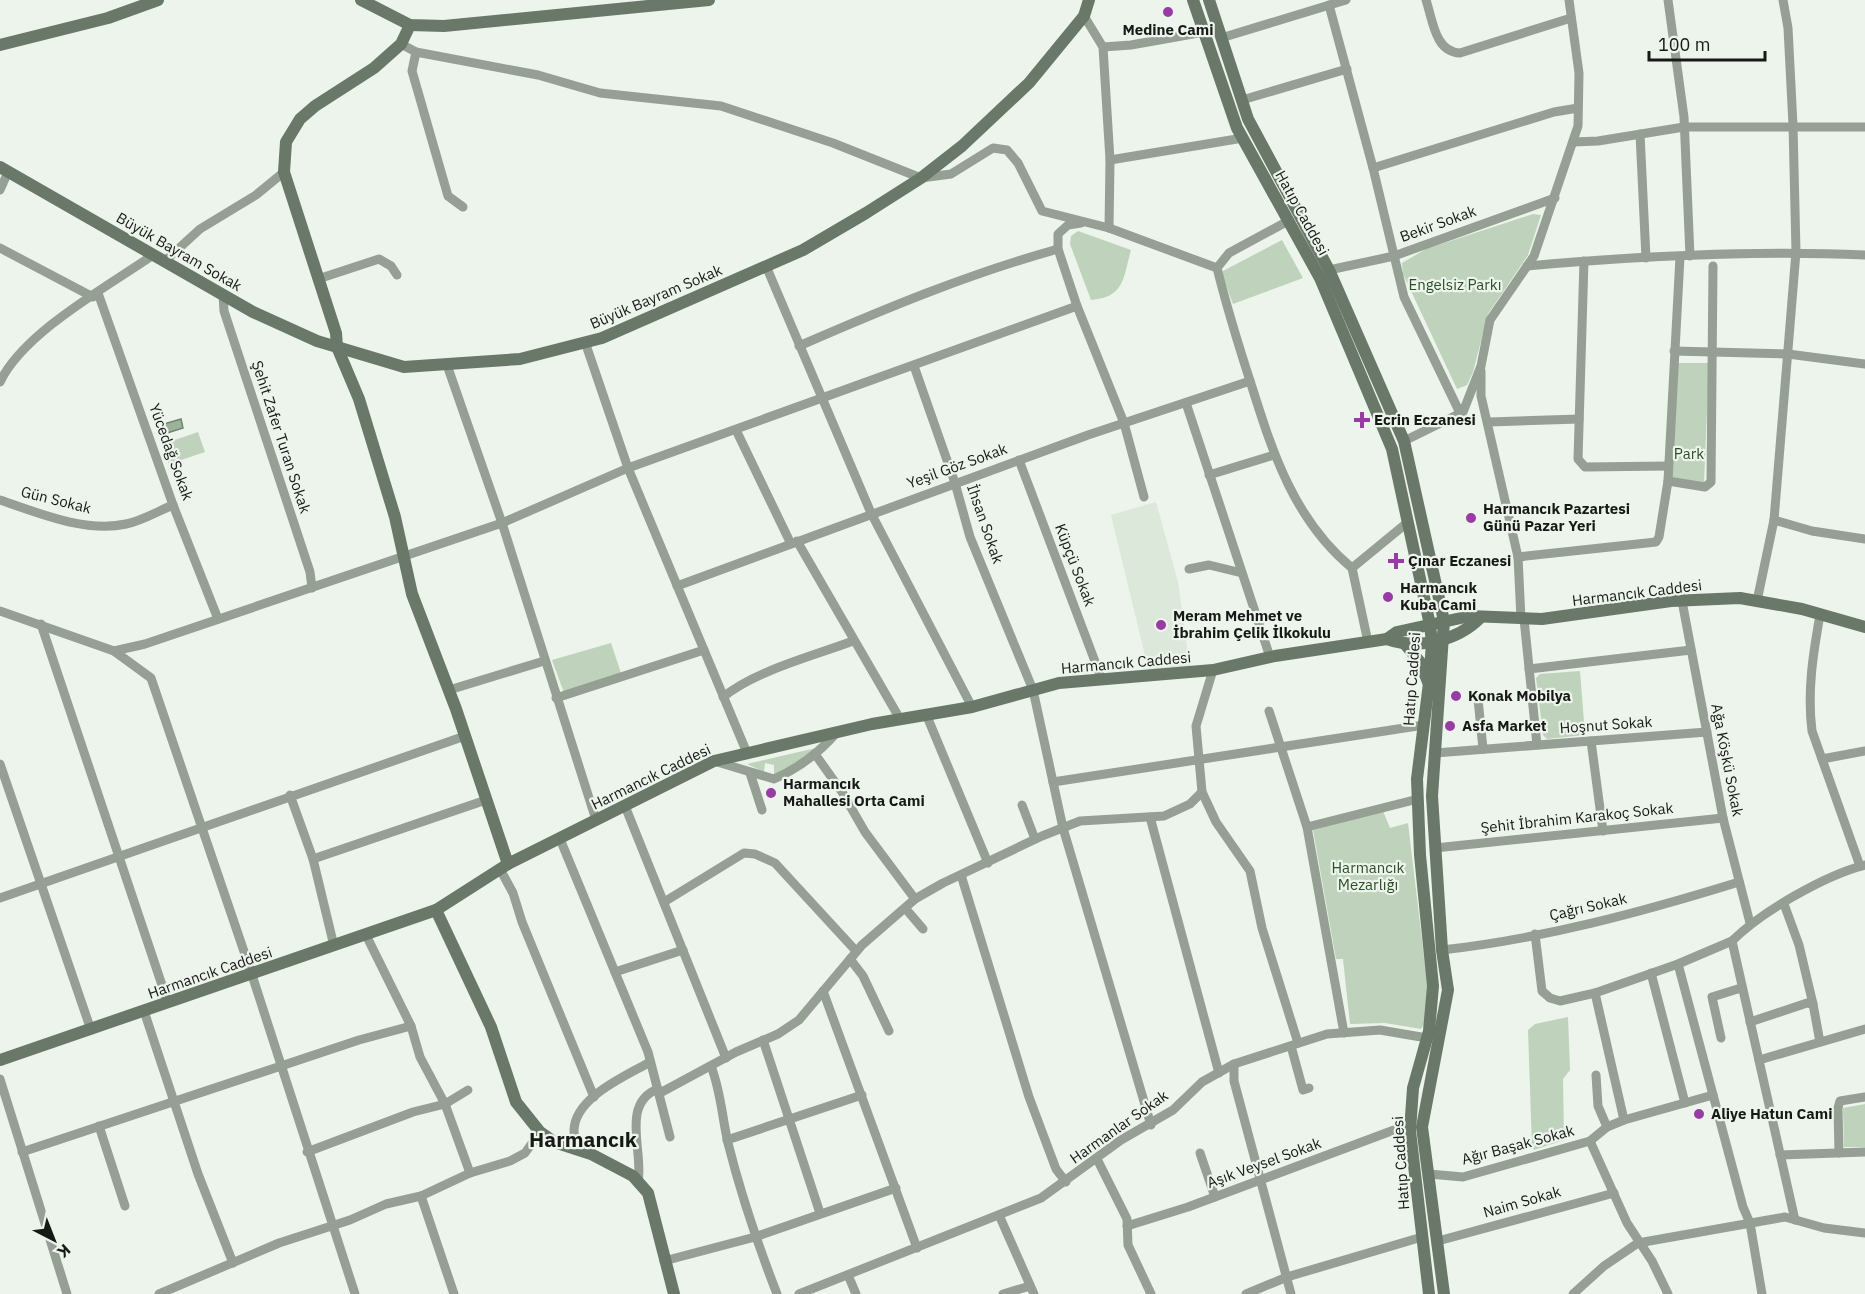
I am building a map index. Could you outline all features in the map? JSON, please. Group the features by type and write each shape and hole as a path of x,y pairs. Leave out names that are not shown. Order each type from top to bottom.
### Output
{"street":[{"path":"0,45 108,18 158,0"},
{"path":"361,0 410,25 444,26 709,0"},
{"name":"Büyük Bayram Sokak","path":"3,174 159,258 253,312 337,347 404,367 520,359 602,338 803,250 921,178 962,146 1029,83 1084,16 1089,0"},
{"name":"Hatıp Caddesi","path":"1193,0 1243,138 1320,278 1392,449 1430,625 1437,642 1432,796 1442,950 1448,990 1446,1011 1422,1127 1444,1294"},
{"name":"Hatıp Caddesi","path":"1209,0 1248,119 1329,270 1404,441 1444,621 1437,642 1429,683 1417,779 1433,986 1426,1038 1413,1088 1410,1131 1429,1294"},
{"path":"1221,38 1346,0"},
{"path":"1426,0 1441,46 1449,53 1460,53 1571,18"},
{"path":"1404,441 1463,412 1481,366 1490,320 1534,256 1578,126 1579,72 1569,0"},
{"path":"1518,557 1656,542 1659,537 1668,481 1674,351 1685,256 1684,117 1668,0"},
{"path":"1756,601 1774,520 1796,252 1788,28 1783,0"},
{"path":"1329,5 1374,168 1404,297 1460,413"},
{"path":"1084,16 1103,47 1110,160 1109,228"},
{"path":"410,25 401,45 374,68 315,106 300,119 286,142 284,172 336,333 337,347 359,399 395,517 412,594 465,736 522,922 594,1097"},
{"path":"1103,47 1131,45 1204,32"},
{"path":"401,45 416,52 538,75 600,93 721,106 833,143 921,178 951,174 993,148 1007,150 1018,163 1042,211 1109,228 1217,268"},
{"path":"416,52 412,71 448,196 463,207"},
{"path":"1242,100 1347,69"},
{"path":"1374,168 1554,112 1578,108"},
{"path":"1573,142 1684,127 1793,125 1865,127"},
{"path":"1640,134 1646,258"},
{"path":"1110,160 1243,138"},
{"path":"0,382 8,366 31,340 95,295 159,258 200,229 256,195 284,172"},
{"path":"0,190 3,174"},
{"name":"Bekir Sokak","path":"1329,270 1394,256 1555,198"},
{"path":"1217,268 1228,253 1288,221"},
{"path":"1086,222 1068,225 1063,229 1058,234 1058,249 1077,306 1124,423 1144,498"},
{"path":"0,248 95,295"},
{"path":"799,346 908,298 972,274 1058,249"},
{"path":"1527,266 1584,261 1796,252 1865,255"},
{"path":"318,279 379,259 391,266 397,275"},
{"path":"1584,261 1578,459 1585,467 1668,466"},
{"path":"766,266 821,400 871,513 972,706"},
{"path":"1668,481 1705,487 1710,482 1713,266"},
{"path":"1217,268 1274,454 1294,500 1324,540 1352,568 1368,642"},
{"name":"Yücedağ Sokak","path":"95,295 218,619"},
{"name":"Şehit Zafer Turan Sokak","path":"223,295 224,310 310,572 312,588"},
{"path":"114,651 312,588 502,523 628,468 1077,306"},
{"path":"585,342 628,468 747,753"},
{"path":"1674,351 1788,354 1865,364"},
{"path":"447,365 502,523 544,662 596,820"},
{"name":"İhsan Sokak","path":"914,366 955,483 970,537 1033,690 1063,828 1151,1125"},
{"path":"1481,366 1481,396 1489,422 1518,557 1522,619 1537,745"},
{"name":"Yeşil Göz Sokak","path":"677,586 1019,460 1250,381"},
{"path":"1186,403 1270,657"},
{"path":"1489,422 1579,419"},
{"path":"736,430 794,543 900,719"},
{"path":"1209,475 1274,454"},
{"name":"Küpçü Sokak","path":"1019,460 1102,680"},
{"name":"Gün Sokak","path":"0,500 86,525 109,527 129,524 173,505"},
{"path":"1774,520 1812,531 1865,539"},
{"path":"1352,568 1408,522"},
{"path":"1189,569 1209,565 1242,573"},
{"name":"Harmancık Caddesi","path":"1,1058 91,1030 436,910 504,867 714,761 838,731 972,706 1059,683 1213,670 1270,657 1387,639 1397,632 1470,616 1542,619 1682,601 1740,598 1865,627"},
{"name":"Ağa Köşkü Sokak","path":"1682,601 1723,818 1750,923"},
{"path":"0,611 114,651 151,678 252,975 355,1294"},
{"path":"1535,934 1542,990 1550,998 1560,1001 1594,993 1678,964 1732,941 1750,923 1845,870 1862,866 1812,731 1811,662 1820,615"},
{"path":"1387,639 1404,643 1437,642 1473,626 1480,618"},
{"path":"41,624 168,1003"},
{"path":"723,697 735,687 853,640"},
{"path":"1404,643 1420,662 1429,683"},
{"path":"556,698 704,650"},
{"path":"1529,669 1691,650"},
{"path":"449,690 544,662"},
{"path":"1213,670 1196,726 1202,792 1216,822 1250,871 1262,928 1294,1045 1303,1090 1309,1088"},
{"path":"1478,699 1483,749"},
{"path":"1269,711 1307,827 1344,1033"},
{"path":"926,714 987,863"},
{"path":"1053,782 1198,761 1280,745 1424,725"},
{"path":"714,761 774,779 795,770 838,731"},
{"name":"Hoşnut Sokak","path":"1435,753 1707,732"},
{"path":"0,898 201,826 465,736"},
{"path":"1591,741 1603,831"},
{"path":"1822,759 1865,751"},
{"path":"815,754 842,792 865,832 915,899"},
{"path":"0,764 91,1030"},
{"path":"750,773 762,810"},
{"path":"638,1182 636,1118 643,1101 650,1092 659,1091 711,1066 799,1020 853,955 915,899 1035,839 1080,821 1164,816 1190,804 1202,792"},
{"path":"290,795 313,859 334,946"},
{"path":"1307,827 1418,799"},
{"path":"313,859 486,800"},
{"path":"1022,805 1035,839"},
{"path":"625,806 726,1058"},
{"path":"1150,817 1219,1073"},
{"name":"Şehit İbrahim Karakoç Sokak","path":"1435,848 1723,818"},
{"path":"560,839 651,1062 670,1137"},
{"path":"664,902 744,853 755,854 775,863 789,876 853,955 889,1031"},
{"path":"961,875 1029,1097 1056,1169 1066,1182"},
{"name":"Çağrı Sokak","path":"1442,950 1483,946 1667,904 1739,882"},
{"path":"1784,904 1799,945 1820,1042"},
{"path":"904,908 923,929"},
{"path":"436,910 491,1027 516,1102 540,1132 554,1142 577,1149 622,1170 648,1193 674,1294"},
{"path":"366,935 411,1026 420,1057 445,1104 470,1173"},
{"path":"1732,941 1795,1220"},
{"path":"615,972 683,950"},
{"path":"1678,964 1750,1223 1762,1294"},
{"path":"1651,973 1685,1103"},
{"path":"1721,1038 1712,997 1741,987"},
{"path":"823,991 917,1248"},
{"path":"1594,993 1624,1120"},
{"path":"1750,1022 1807,1003 1813,1004"},
{"path":"144,1011 198,1174 234,1263"},
{"path":"22,1152 173,1101 411,1026"},
{"path":"1759,1060 1865,1029"},
{"name":"Harmanlar Sokak","path":"799,1294 1041,1198 1121,1140 1151,1125 1173,1110 1202,1082 1234,1065 1327,1034 1380,1030 1426,1038"},
{"path":"762,1040 820,1213"},
{"path":"577,1149 574,1128 584,1107 602,1088 651,1062"},
{"path":"1234,1065 1234,1081 1291,1294"},
{"path":"711,1066 720,1089 728,1140 755,1237 777,1294"},
{"path":"1596,1075 1598,1106 1607,1127"},
{"path":"0,1079 67,1294"},
{"path":"308,1152 412,1112 445,1104 468,1090"},
{"path":"728,1140 862,1095"},
{"name":"Ağır Başak Sokak","path":"1429,1174 1463,1176 1590,1141 1607,1127 1624,1120 1713,1095"},
{"path":"1839,1153 1838,1108 1840,1101 1865,1097"},
{"path":"99,1126 125,1206"},
{"name":"Aşık Veysel Sokak","path":"1127,1226 1261,1181 1394,1130 1410,1131"},
{"path":"159,1294 331,1225 386,1204 421,1196 470,1173 525,1154 540,1132"},
{"path":"1590,1141 1638,1243 1652,1260 1668,1294"},
{"path":"1780,1155 1865,1152"},
{"path":"1200,1154 1215,1197"},
{"path":"1097,1159 1127,1219 1128,1245 1151,1294"},
{"path":"664,1261 755,1237 896,1188"},
{"name":"Naim Sokak","path":"1438,1241 1614,1193"},
{"path":"421,1196 454,1294"},
{"path":"999,1215 1032,1290 1004,1294"},
{"path":"1573,1294 1604,1266 1638,1243 1785,1217 1824,1228 1865,1233"},
{"path":"1250,1293 1287,1277 1422,1237"},
{"path":"848,1275 856,1294"}],"shaded area":[{"path":"181,419 183,428 167,433 164,424"},
{"name":"Meram Mehmet ve İbrahim Çelik İlkokulu","path":"1156,502 1178,582 1190,668 1149,672 1111,515"}],"green space":[{"name":"Engelsiz Parkı","path":"1533,214 1541,215 1528,255 1488,314 1473,372 1467,385 1457,389 1403,274 1402,263 1426,249"},
{"path":"1078,231 1131,250 1121,284 1110,295 1091,300 1070,244 1071,236"},
{"path":"1282,240 1303,278 1233,304 1221,272"},
{"name":"Park","path":"1677,363 1709,363 1704,483 1674,480 1671,474"},
{"path":"198,432 205,452 169,464 163,444"},
{"path":"611,643 621,673 564,693 552,660"},
{"path":"1580,671 1585,735 1547,739 1543,735 1536,678 1540,674"},
{"path":"816,748 785,771 774,774 774,765 765,763 764,772 747,764"},
{"name":"Harmancık Mezarlığı","path":"1383,811 1390,828 1408,823 1428,991 1426,1022 1421,1029 1385,1023 1350,1024 1343,959 1336,959 1313,830"},
{"path":"1568,1017 1570,1070 1563,1079 1564,1140 1534,1150 1532,1147 1528,1030 1535,1024"},
{"path":"1865,1104 1865,1147 1844,1147 1843,1108"}],"place":[{"name":"Medine Cami","path":"1168,12"},
{"name":"Ecrin Eczanesi","path":"1362,420"},
{"name":"Harmancık Pazartesi Günü Pazar Yeri","path":"1471,518"},
{"name":"Çınar Eczanesi","path":"1396,561"},
{"name":"Harmancık Kuba Cami","path":"1388,597"},
{"name":"Meram Mehmet ve İbrahim Çelik İlkokulu","path":"1161,625"},
{"name":"Konak Mobilya","path":"1456,696"},
{"name":"Asfa Market","path":"1450,726"},
{"name":"Harmancık Mahallesi Orta Cami","path":"771,793"},
{"name":"Aliye Hatun Cami","path":"1699,1114"}],"district":[{"name":"Harmancık","path":"583,1140"}]}
